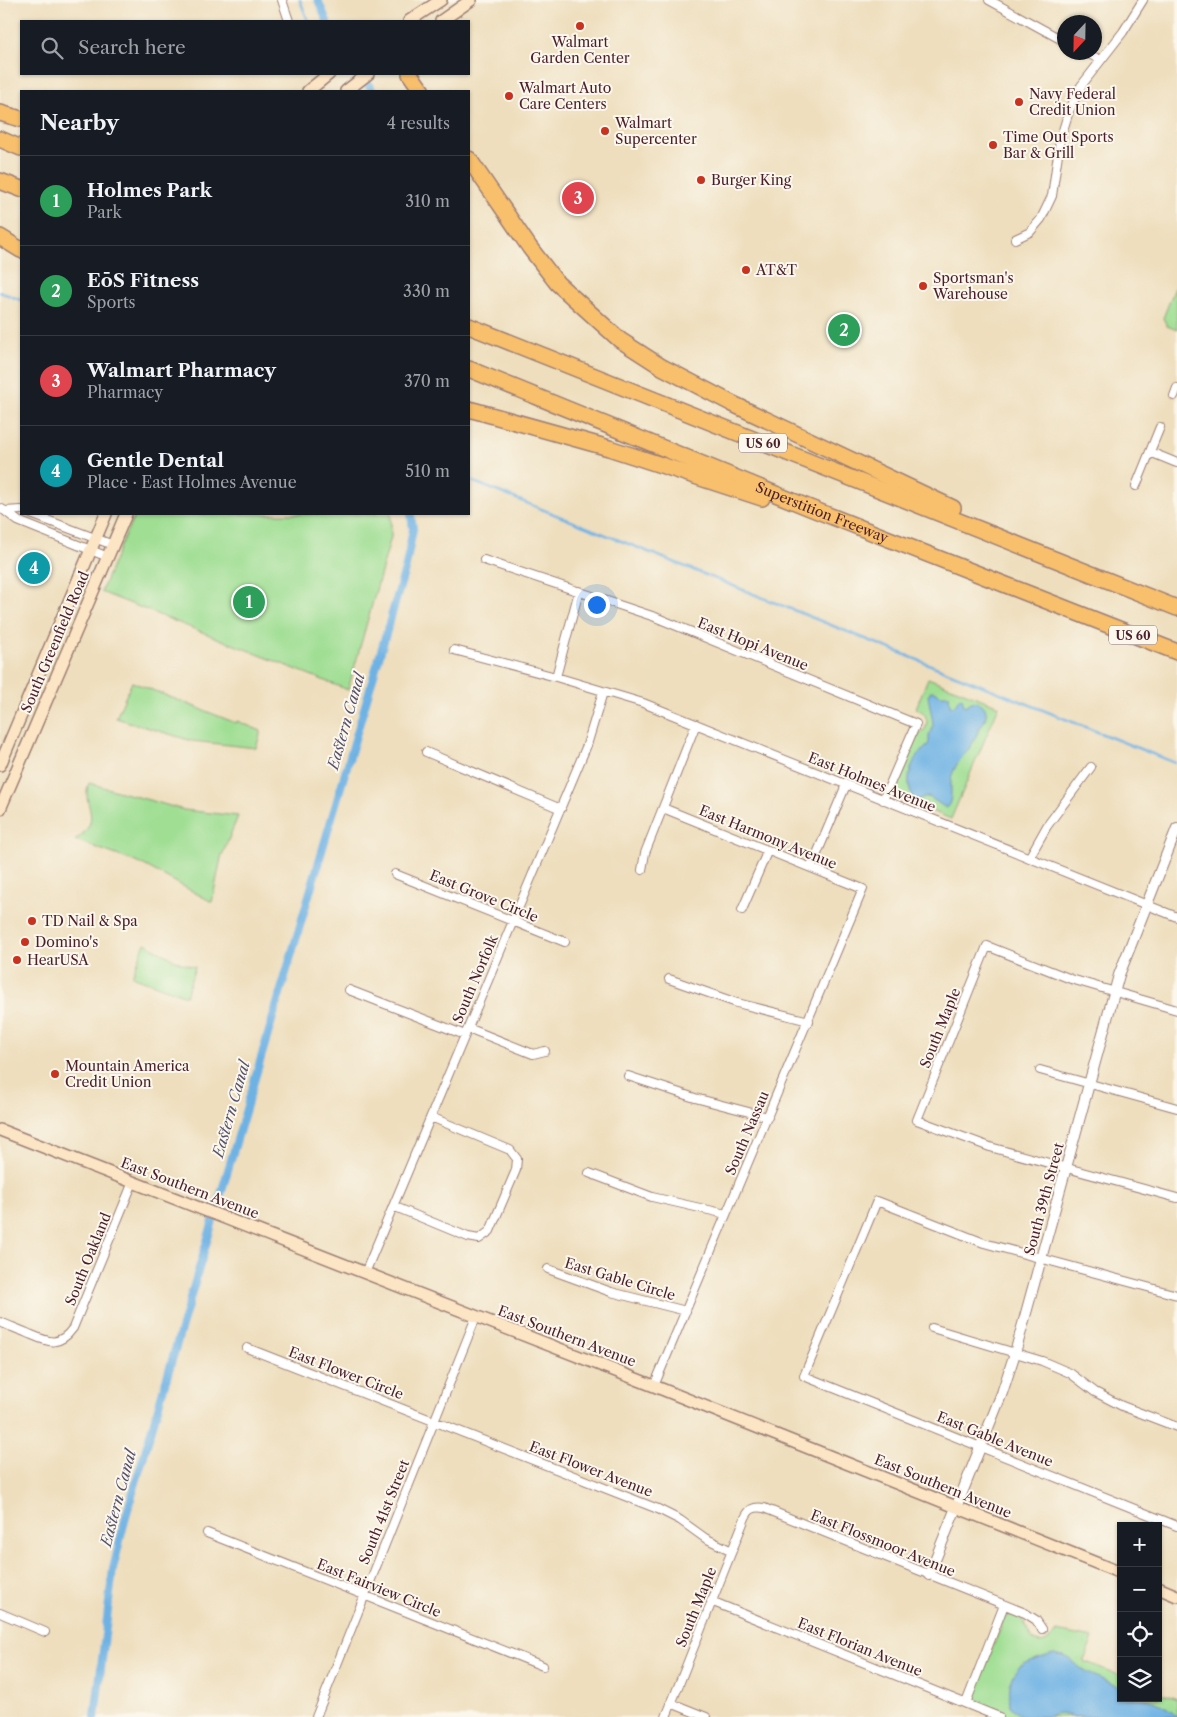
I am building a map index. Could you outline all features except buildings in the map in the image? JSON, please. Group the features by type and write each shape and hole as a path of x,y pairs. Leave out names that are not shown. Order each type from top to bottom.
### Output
{"highway":[{"path":"411,75 421,90"},
{"path":"0,113 20,120"},
{"path":"0,139 20,148"},
{"path":"470,160 530,248 557,283 605,327 642,355 734,404 1058,559 1177,608"},
{"path":"0,181 20,189"},
{"path":"0,237 20,249"},
{"name":"US 60","path":"470,326 1058,559"},
{"name":"Superstition Freeway","path":"470,369 810,508 1177,652"},
{"path":"470,409 609,448 772,502 810,508"}],"main road":[{"path":"411,20 441,0"},
{"path":"442,20 471,0"},
{"path":"348,90 367,75"},
{"path":"309,90 321,76"},
{"name":"South Greenfield Road","path":"0,766 106,515"},
{"name":"South Greenfield Road","path":"0,809 126,515"},
{"name":"East Southern Avenue","path":"0,1130 654,1386 1117,1571"},
{"path":"1162,1590 1177,1596"}],"street":[{"path":"282,0 288,20"},
{"path":"989,0 1057,37"},
{"path":"1102,58 1123,32 1143,0"},
{"path":"1015,239 1030,232 1041,219 1052,196 1060,140 1069,111 1081,86 1100,60"},
{"path":"1174,396 1177,388"},
{"path":"1136,486 1160,427"},
{"path":"1150,452 1177,464"},
{"path":"3,510 20,510"},
{"path":"3,510 18,521 108,557"},
{"path":"34,515 113,545"},
{"name":"East Hopi Avenue","path":"484,560 655,618 916,724 883,800"},
{"path":"556,677 579,591"},
{"name":"East Holmes Avenue","path":"454,650 556,677 643,703 1177,917"},
{"name":"South Norfolk","path":"365,1273 561,809 587,745 603,692"},
{"path":"642,870 645,853 696,724"},
{"path":"426,752 561,809"},
{"path":"1029,858 1047,826 1091,767"},
{"path":"811,868 846,785"},
{"name":"East Harmony Avenue","path":"664,808 863,889"},
{"name":"South 39th Street","path":"929,1575 1002,1393 1042,1258 1114,991 1177,828"},
{"path":"742,910 768,850"},
{"name":"East Grove Circle","path":"395,874 565,942"},
{"name":"South Nassau","path":"654,1386 863,889"},
{"name":"South Maple","path":"1066,1168 990,1147 917,1120 987,946 1056,974 1114,991"},
{"path":"669,979 737,1003 809,1021"},
{"path":"349,990 533,1054 545,1051"},
{"path":"1114,991 1177,1010"},
{"path":"1040,1070 1177,1108"},
{"path":"628,1076 695,1098 768,1117"},
{"path":"394,1206 468,1237 479,1239 490,1231 516,1170 517,1159 510,1150 431,1117"},
{"path":"1066,1168 1177,1198"},
{"path":"589,1173 652,1197 726,1214"},
{"name":"South Oakland","path":"0,1322 47,1342 60,1340 67,1336 73,1328 133,1182"},
{"name":"East Gable Avenue","path":"1042,1258 965,1236 877,1200 804,1376 1177,1526"},
{"path":"1042,1258 1177,1295"},
{"name":"East Gable Circle","path":"548,1269 611,1292 686,1312"},
{"name":"South 41st Street","path":"316,1717 476,1316"},
{"path":"932,1328 1042,1361 1070,1373 1095,1392 1122,1406 1177,1427"},
{"name":"East Flower Circle","path":"247,1348 435,1421"},
{"name":"East Flower Avenue","path":"435,1421 658,1509 680,1520 705,1538 732,1551"},
{"name":"East Flossmoor Avenue","path":"752,1509 755,1507 764,1508 1031,1616 1042,1629"},
{"name":"South Maple","path":"666,1717 745,1518 752,1509"},
{"name":"East Fairview Circle","path":"206,1533 543,1666"},
{"name":"East Florian Avenue","path":"711,1601 999,1717"},
{"path":"966,1703 1004,1605"},
{"path":"0,1613 45,1632"},
{"path":"671,1703 706,1717"}],"green space":[{"path":"1177,283 1177,330 1167,326 1163,318"},
{"path":"135,515 391,515 391,537 348,690 101,592"},
{"path":"928,678 999,706 951,819 899,798 896,795 910,751 927,723 925,716 916,708"},
{"path":"132,682 261,731 256,748 192,741 116,718"},
{"path":"89,783 184,810 238,816 221,858 212,902 144,865 75,840 84,832 91,819 87,798"},
{"path":"145,943 179,962 195,967 186,996 132,976"},
{"path":"1013,1614 1019,1617 1033,1640 1040,1643 1051,1638 1056,1631 1093,1638 1084,1661 1117,1674 1117,1702 1162,1702 1162,1693 1177,1699 1177,1717 1006,1717 1002,1713 980,1703 974,1696 1005,1617"}],"water":[{"path":"931,691 937,692 940,695 949,695 950,705 954,706 960,697 964,705 978,702 983,705 986,711 985,719 974,741 953,772 951,797 946,808 929,797 916,800 912,796 909,785 914,761 928,745 929,734 932,731 933,723 928,696"},
{"path":"1053,1654 1065,1656 1086,1672 1117,1686 1117,1702 1155,1702 1170,1710 1177,1717 1074,1717 1060,1713 1047,1717 1022,1717 1010,1706 1011,1682 1013,1674 1017,1669 1031,1661"}],"waterway":[{"path":"300,0 308,20"},
{"name":"Eastern Canal","path":"318,0 327,20"},
{"name":"Eastern Canal","path":"362,75 372,90"},
{"path":"0,292 20,300"},
{"path":"470,480 1175,763"},
{"name":"Eastern Canal","path":"95,1717 113,1569 126,1516 406,566 413,529 411,515"}],"place":[{"name":"Walmart Garden Center","path":"580,26"},
{"name":"Walmart Auto Care Centers","path":"509,96"},
{"name":"Navy Federal Credit Union","path":"1019,102"},
{"name":"Walmart Supercenter","path":"605,131"},
{"name":"Time Out Sports Bar & Grill","path":"993,145"},
{"name":"Burger King","path":"701,180"},
{"name":"Walmart Pharmacy","path":"578,198"},
{"name":"AT&T","path":"746,270"},
{"name":"Sportsman's Warehouse","path":"923,286"},
{"name":"EōS Fitness","path":"844,330"},
{"name":"Gentle Dental","path":"34,568"},
{"name":"Holmes Park","path":"249,602"},
{"name":"TD Nail & Spa","path":"32,921"},
{"name":"Domino's","path":"25,942"},
{"name":"HearUSA","path":"17,960"},
{"name":"Mountain America Credit Union","path":"55,1074"}]}
